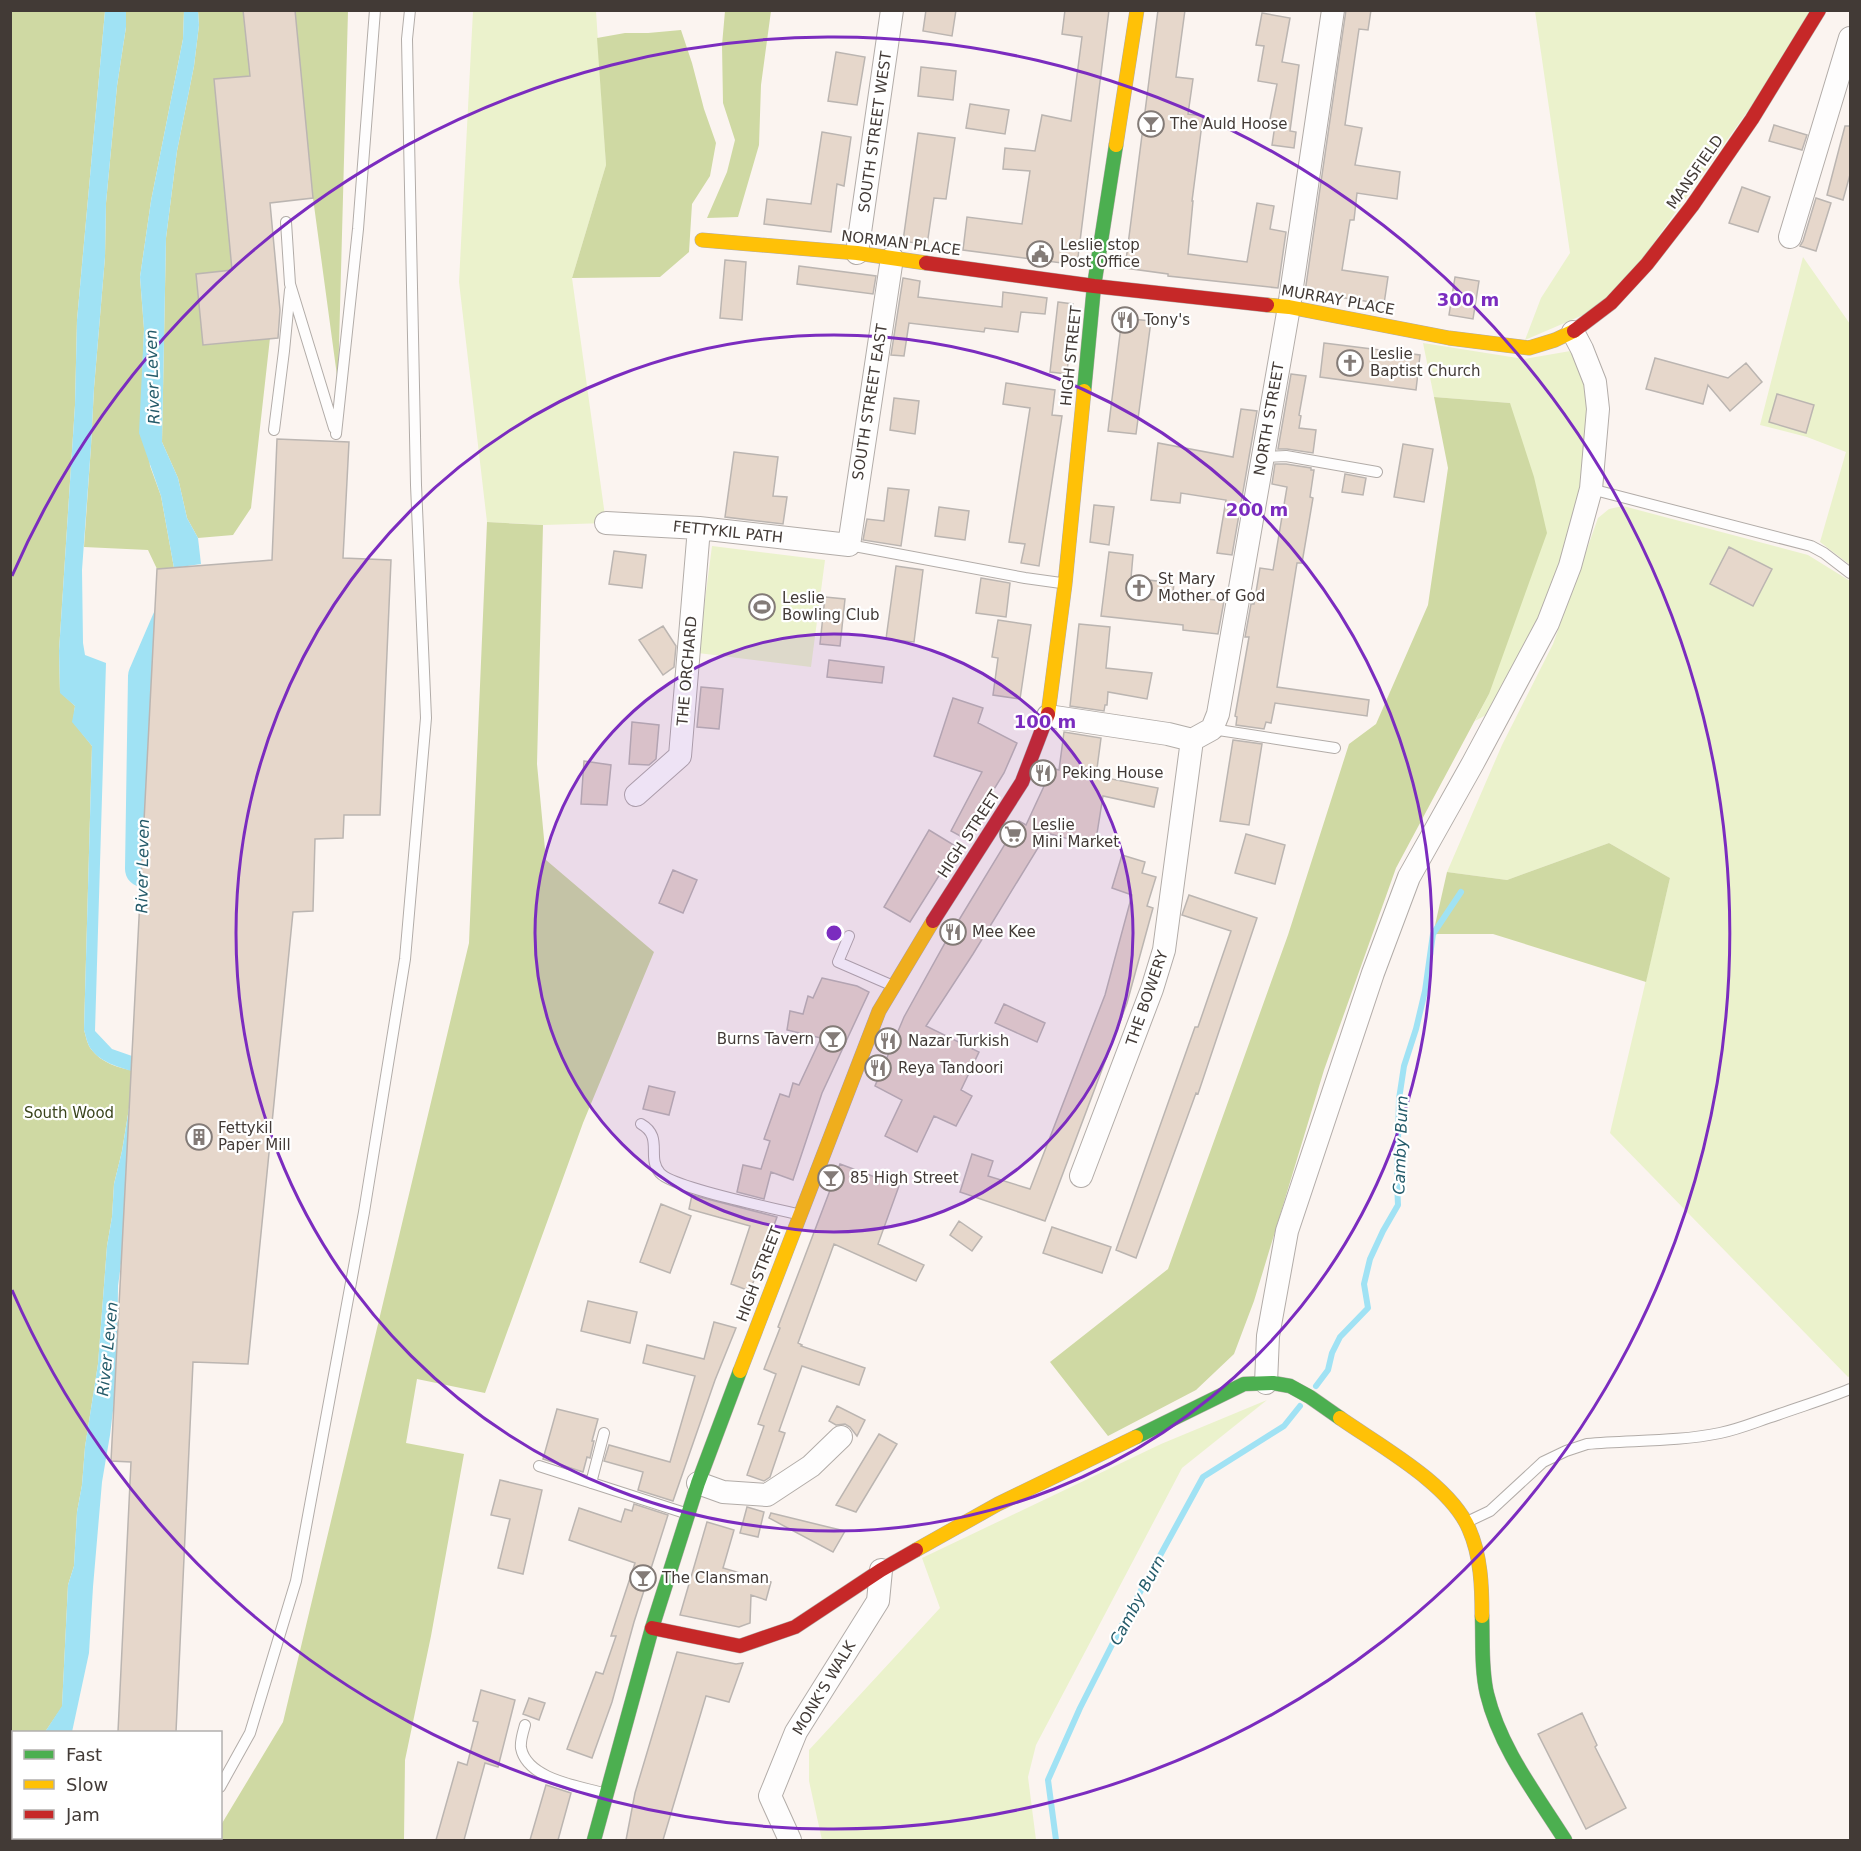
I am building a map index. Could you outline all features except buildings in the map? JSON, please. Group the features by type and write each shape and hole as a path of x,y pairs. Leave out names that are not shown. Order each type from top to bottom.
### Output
{"street":[{"name":"SOUTH STREET WEST","path":"857,253 892,10"},
{"name":"HIGH STREET","path":"594,1840 652,1628 698,1483 879,1011 923,937 1022,782 1048,716 1065,584 1094,286 1137,10"},
{"name":"NORTH STREET","path":"1212,729 1220,703 1289,307 1332,10"},
{"name":"MANSFIELD","path":"1573,332 1611,303 1680,223 1752,119 1819,10"},
{"path":"1790,237 1851,38"},
{"name":"NORMAN PLACE","path":"702,240 857,253 1094,286"},
{"name":"SOUTH STREET EAST","path":"849,545 892,258"},
{"name":"MURRAY PLACE","path":"1094,286 1289,307 1449,338 1529,348 1573,332"},
{"path":"1266,1383 1269,1336 1287,1231 1373,974 1409,877 1548,622 1570,566 1591,489 1598,409 1595,382 1573,332"},
{"name":"FETTYKIL PATH","path":"606,523 699,528 849,545"},
{"name":"THE ORCHARD","path":"636,795 680,756 699,528"},
{"path":"1048,716 1168,734 1192,740 1212,729"},
{"name":"THE BOWERY","path":"1081,1176 1152,989 1164,950 1192,740"},
{"path":"652,1628 740,1646 795,1627 881,1570 998,1504 1244,1384 1280,1383 1292,1387 1367,1436 1435,1487 1466,1523 1474,1544 1480,1577 1485,1682 1488,1700 1510,1750 1565,1840"},
{"path":"698,1483 723,1492 767,1495 811,1466 841,1437"},
{"name":"MONK'S WALK","path":"790,1840 771,1796 796,1732 878,1601 881,1570"}],"lane":[{"path":"290,284 336,435 358,229 375,10"},
{"path":"222,1783 250,1733 296,1581 364,1212 405,959 426,718 416,485 407,39 410,10"},
{"path":"274,430 290,284 285,222"},
{"path":"1263,457 1286,456 1377,472"},
{"path":"1591,489 1810,546 1824,553 1851,573"},
{"path":"849,545 1065,584"},
{"path":"1212,729 1335,748"},
{"path":"849,936 838,962 894,987"},
{"path":"642,1124 654,1137 654,1159 660,1174 667,1179 700,1190 800,1215"},
{"path":"1466,1523 1490,1511 1543,1462 1575,1447 1587,1444 1719,1434 1851,1389"},
{"path":"591,1483 604,1432"},
{"path":"539,1466 688,1514"},
{"path":"525,1725 520,1746 526,1762 538,1772 606,1794"}],"green space":[{"name":"South Wood","path":"11,11 105,11 77,320 75,405 59,651 60,692 75,706 73,722 92,746 84,1030 95,1054 105,1061 135,1071 122,1151 114,1184 98,1364 77,1512 74,1566 68,1585 62,1707 46,1731 12,1731 11,1779"},
{"path":"126,11 184,11 183,39 151,201 140,277 144,329 142,380 150,466 161,496 174,568 157,569 148,550 84,547 105,257 106,203"},
{"path":"198,11 243,11 250,76 214,79 232,270 196,274 203,345 270,338 251,508 233,535 198,538 187,518 178,478 162,442 166,238 177,151 194,66 199,25"},
{"path":"295,11 348,11 338,383 313,198"},
{"path":"473,11 596,11 606,165 572,278 606,523 544,525 487,522 459,282"},
{"path":"725,11 771,11 761,85 759,145 738,217 707,218 727,172 735,140 723,103 722,45"},
{"path":"1535,11 1819,11 1611,303 1525,340 1541,298 1570,253"},
{"path":"681,30 716,143 710,176 692,204 689,252 660,277 572,278 606,165 597,38 625,33"},
{"path":"1803,257 1850,324 1850,565 1820,542 1846,452 1807,437 1760,425"},
{"path":"1423,343 1524,359 1582,349 1595,382 1591,489 1504,705 1475,721 1489,694 1510,403 1434,397"},
{"path":"1434,397 1510,403 1534,477 1547,533 1489,694 1396,868 1324,1070 1254,1301 1234,1354 1196,1390 1108,1436 1050,1362 1168,1269 1288,935 1349,744 1376,724 1428,605 1448,468"},
{"path":"1623,506 1808,555 1850,581 1850,1376 1848,1377 1610,1133 1670,878 1609,843 1507,880 1447,872 1502,745 1553,644 1598,518 1609,509"},
{"path":"487,522 543,525 537,764 546,860 654,952 583,1123 485,1393 417,1379 406,1443 464,1454 431,1636 405,1760 404,1840 211,1840 222,1839 222,1823 283,1722 469,943"},
{"name":"Leslie Bowling Club","path":"712,546 825,560 811,667 698,653"},
{"path":"1609,843 1670,878 1646,982 1493,934 1433,934 1447,872 1507,880"},
{"path":"1267,1400 1182,1468 1036,1745 1028,1777 1036,1840 822,1840 809,1781 809,1750 940,1608 922,1558 1161,1444"}],"water":[{"path":"126,10 126,27 117,86 106,203 105,257 82,570 85,655 106,663 95,1031 112,1049 132,1056 156,1053 129,1204 118,1286 117,1378 102,1482 89,1653 72,1731 46,1731 62,1706 68,1585 74,1566 77,1512 98,1364 114,1184 135,1072 111,1064 95,1054 84,1030 92,746 72,722 75,706 60,693 59,651 75,405 77,320 105,11"},
{"path":"184,11 198,11 199,25 194,66 177,151 166,238 162,442 178,478 187,518 198,538 201,564 174,568 161,496 139,433 144,329 140,277 151,201 183,39"}],"waterway":[{"name":"River Leven","path":"143,869 146,676 171,618"},
{"name":"Camby Burn","path":"1316,1386 1328,1370 1332,1353 1340,1337 1368,1308 1364,1284 1370,1259 1398,1205 1399,1099 1404,1066 1425,991 1433,934 1461,892"},
{"name":"Camby Burn","path":"1056,1840 1048,1780 1080,1708 1121,1627 1203,1477 1284,1426 1300,1406"}],"traffic: fast":[{"path":"1084,391 1094,286 1116,145"},
{"path":"594,1840 652,1628 698,1483 740,1371"},
{"path":"1136,1437 1244,1384 1273,1383 1290,1386 1340,1418"},
{"path":"1482,1616 1484,1675 1493,1714 1520,1770 1565,1840"}],"traffic: slow":[{"path":"1116,145 1137,10"},
{"path":"702,240 857,253 926,263"},
{"path":"1267,305 1289,307 1449,338 1529,348 1574,331"},
{"path":"1048,714 1065,584 1084,391"},
{"path":"740,1371 879,1011 933,921"},
{"path":"1340,1418 1430,1481 1460,1512 1476,1550 1481,1583 1482,1616"},
{"path":"916,1550 998,1504 1136,1437"}],"traffic: jam":[{"path":"1574,331 1611,303 1647,264 1692,206 1752,119 1819,10"},
{"path":"926,263 1094,286 1267,305"},
{"path":"933,921 1022,782 1048,714"},
{"path":"652,1628 740,1646 795,1627 881,1570 916,1550"}],"place":[{"name":"The Auld Hoose","path":"1151,124"},
{"name":"Leslie stop Post Office","path":"1040,254"},
{"name":"Tony's","path":"1125,320"},
{"name":"Leslie Baptist Church","path":"1350,363"},
{"name":"St Mary Mother of God","path":"1139,588"},
{"name":"Leslie Bowling Club","path":"762,607"},
{"name":"Peking House","path":"1043,773"},
{"name":"Leslie Mini Market","path":"1013,834"},
{"name":"Mee Kee","path":"953,932"},
{"name":"Burns Tavern","path":"833,1039"},
{"name":"Nazar Turkish","path":"888,1041"},
{"name":"Reya Tandoori","path":"878,1068"},
{"name":"Fettykil Paper Mill","path":"199,1137"},
{"name":"85 High Street","path":"831,1178"},
{"name":"The Clansman","path":"643,1578"}]}
